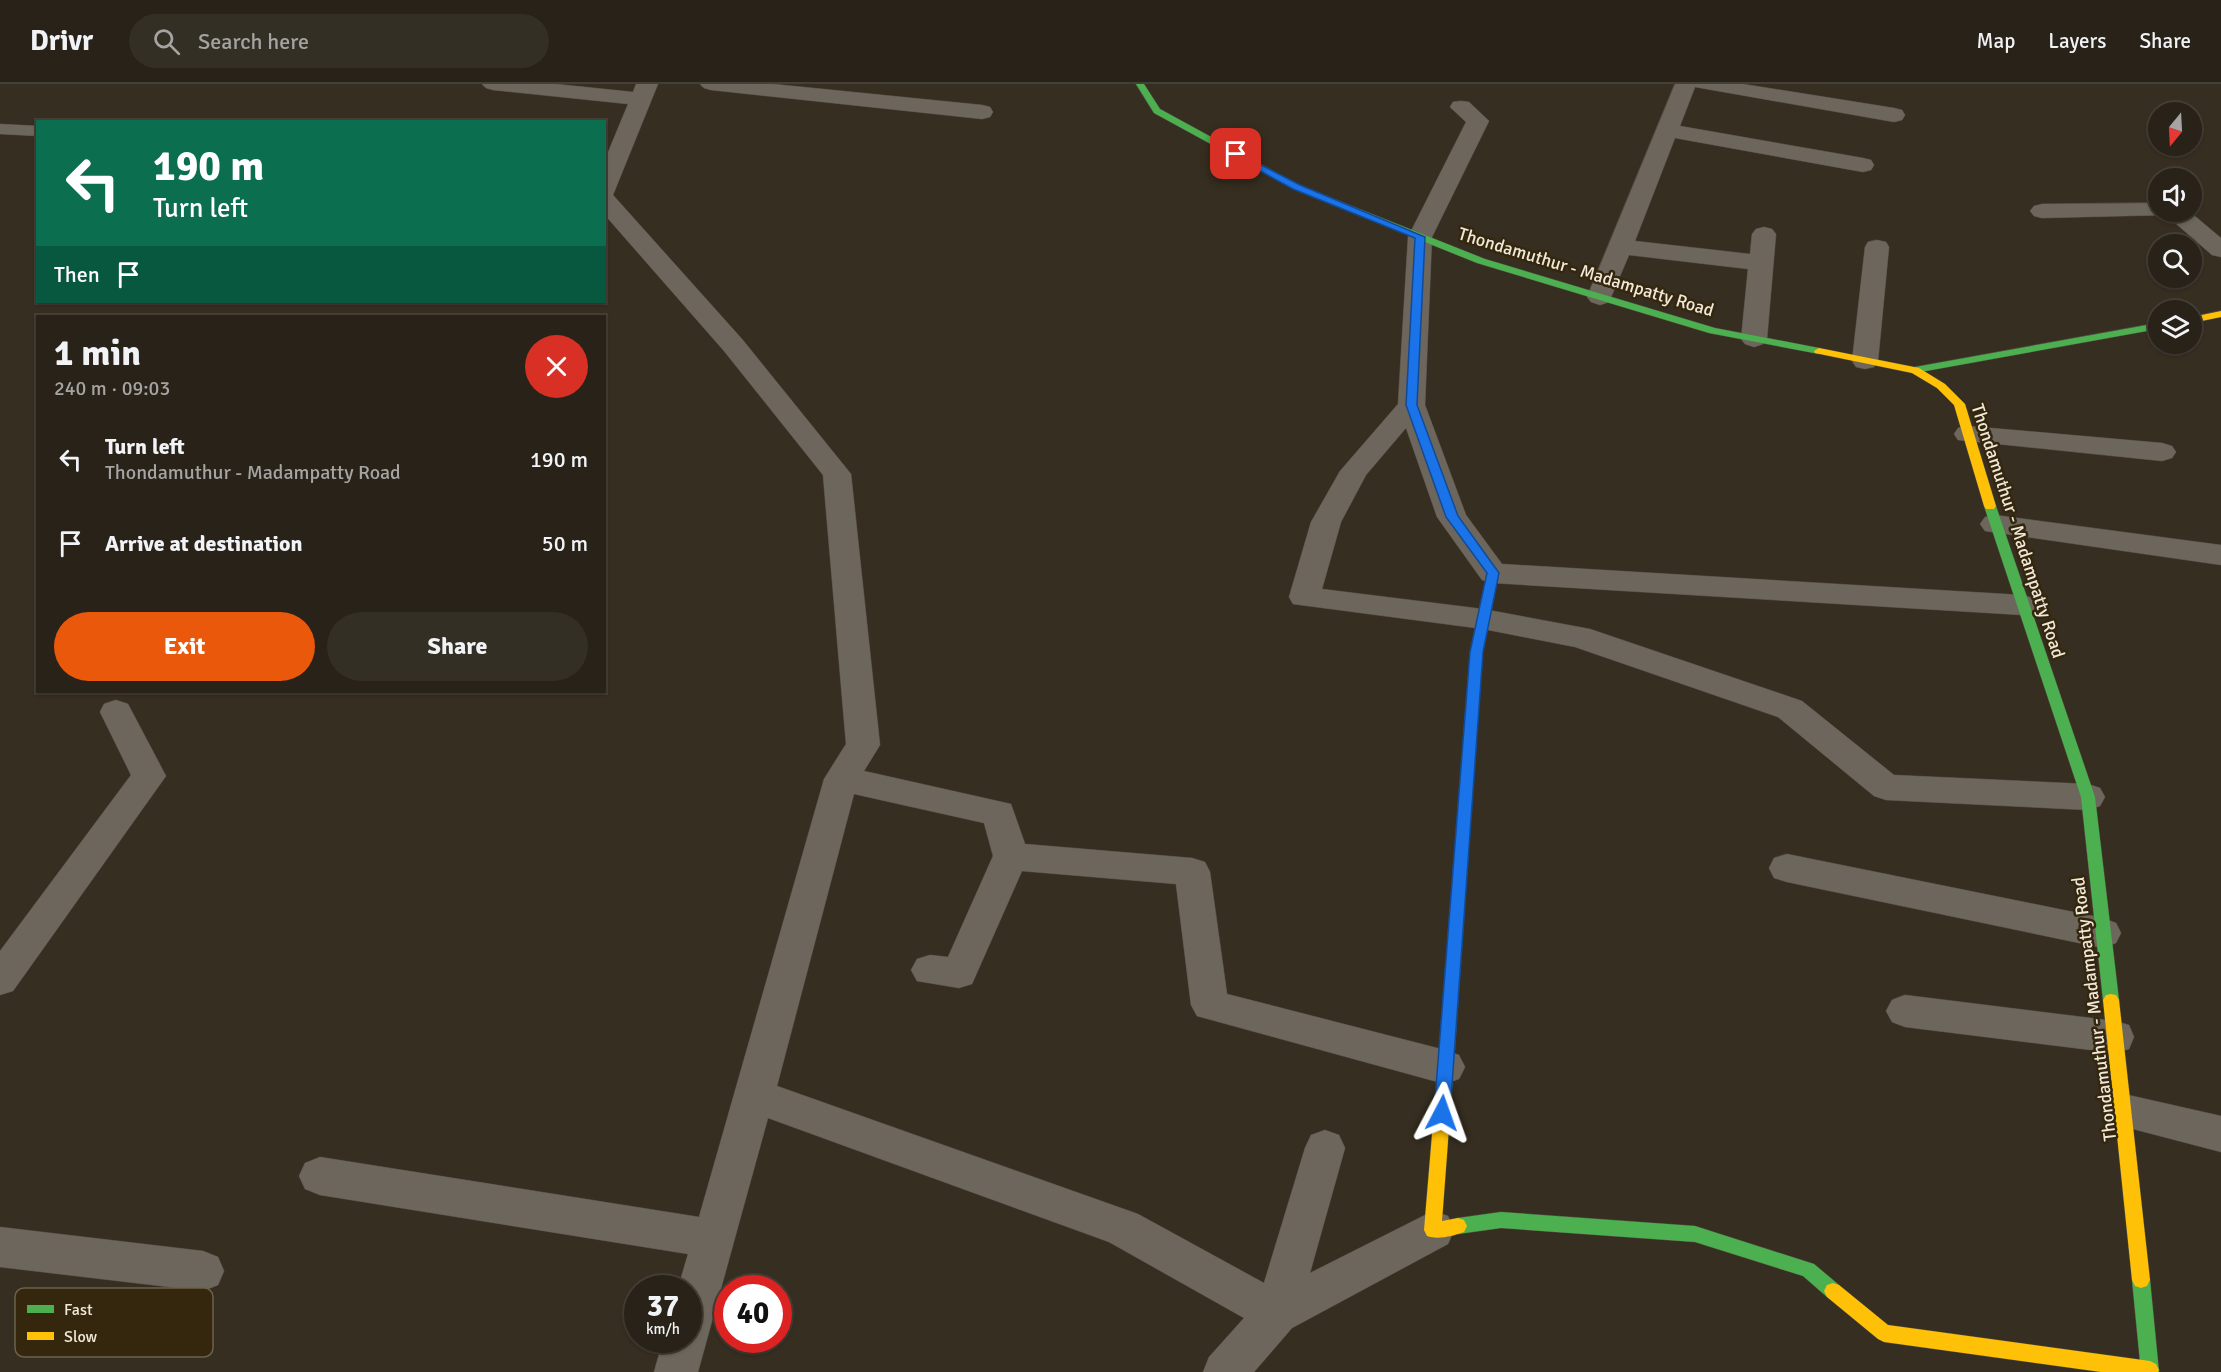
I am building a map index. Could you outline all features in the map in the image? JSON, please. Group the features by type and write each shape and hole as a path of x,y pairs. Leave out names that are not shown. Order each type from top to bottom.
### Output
{"main road":[{"name":"Thondamuthur - Madampatty Road","path":"1140,84 1157,111 1296,187 1481,261 1713,331 1914,370 1941,386 1959,404 1995,524 2088,796 2124,1111 2150,1371"},
{"path":"2202,318 2221,314"},
{"path":"1914,370 2148,328"},
{"path":"1493,573 1476,652 1433,1230 1501,1221 1695,1234 1808,1270 1884,1333 2150,1371"}],"street":[{"path":"493,84 644,92 606,187"},
{"path":"711,84 982,112"},
{"path":"1600,297 1686,84"},
{"path":"1704,84 1894,116"},
{"path":"1461,107 1478,121 1420,237 1412,405 1452,517 1493,573 2022,605"},
{"path":"1667,130 1863,165"},
{"path":"606,201 733,345 837,474 863,745 841,779 684,1356"},
{"path":"2042,211 2148,210"},
{"path":"2188,222 2221,250"},
{"path":"1754,339 1764,234"},
{"path":"1621,247 1761,263"},
{"path":"1865,361 1877,247"},
{"path":"1412,405 1354,471 1326,522 1304,597 1483,619 1579,637 1790,709 1886,787 2088,796"},
{"path":"1968,434 2162,452"},
{"path":"1995,524 2221,555"},
{"path":"0,980 148,776 116,711"},
{"path":"841,779 999,813 1011,856 959,973 930,970"},
{"path":"1011,856 1192,872 1210,1005 1445,1067"},
{"path":"1787,868 2103,933"},
{"path":"1905,1011 2115,1037"},
{"path":"755,1096 1123,1228 1277,1313"},
{"path":"2124,1111 2221,1134"},
{"path":"1277,1313 1325,1148"},
{"path":"320,1176 714,1239"},
{"path":"1225,1372 1277,1313 1433,1230"},
{"path":"0,1248 203,1271"}],"lane":[{"path":"0,129 36,131"}],"traffic: fast":[{"path":"1140,84 1157,111 1296,187 1481,261 1713,331 1819,351"},
{"path":"1915,370 2148,328"},
{"path":"1990,506 2088,797 2111,1000"},
{"path":"1445,1075 1476,652 1493,573"},
{"path":"1458,1226 1501,1220 1695,1234 1808,1270 1833,1291"},
{"path":"2141,1280 2150,1372"}],"traffic: slow":[{"path":"2202,318 2221,314"},
{"path":"1819,351 1915,370 1941,386 1959,404 1990,506"},
{"path":"2111,1000 2141,1280"},
{"path":"1445,1075 1433,1230 1458,1226"},
{"path":"1833,1291 1884,1333 2150,1370"}],"route":[{"path":"1236,154 1296,187 1420,237 1412,405 1452,517 1493,573 1476,652 1442,1113"}]}
